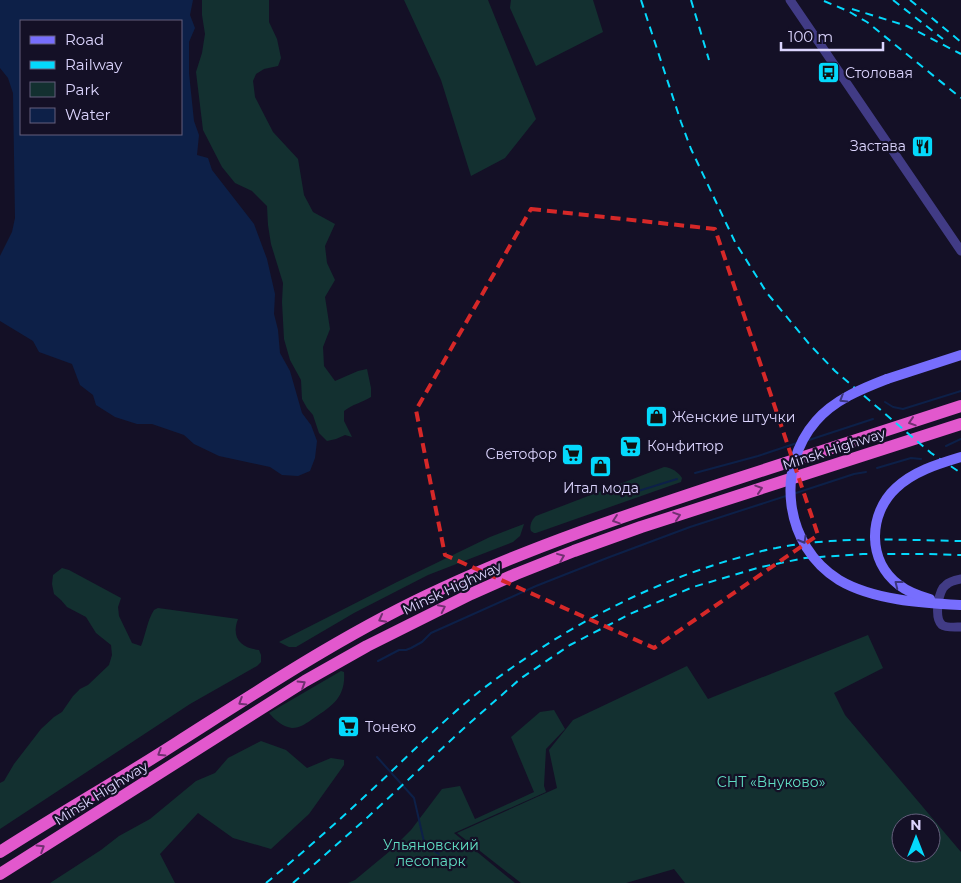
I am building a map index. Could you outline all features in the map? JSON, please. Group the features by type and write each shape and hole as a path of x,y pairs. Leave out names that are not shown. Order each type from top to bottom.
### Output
{"highway":[{"name":"Minsk Highway","path":"0,852 346,638 408,605 457,582 541,547 662,504 960,406"},
{"name":"Minsk Highway","path":"0,874 306,682 367,646 463,598 516,574 574,552 712,504 961,424"}],"main road":[{"path":"961,355 866,387 829,409 817,420 800,445 793,466 790,492 794,518 804,543 824,569 839,580 884,596 920,602 961,605"},
{"path":"961,457 908,478 896,488 884,502 874,533 875,548 879,559 887,573 898,585 920,596 961,605"}],"street":[{"path":"790,0 961,251"},
{"path":"961,579 946,584 942,589 939,597 938,614 940,623 944,626 961,627"}],"highlighted area":[{"path":"531,209 715,229 818,535 654,648 445,555 416,410"}],"green space":[{"path":"202,0 269,0 269,22 277,39 281,58 278,66 264,69 256,74 253,81 255,97 273,132 298,159 304,195 313,212 335,224 325,246 327,263 335,280 325,297 330,329 323,347 324,366 335,381 367,369 371,388 371,397 344,411 344,421 352,437 345,435 327,441 319,433 313,415 302,399 301,380 290,360 284,339 283,283 271,244 267,206 252,191 235,183 222,167 203,130 196,72 205,34"},
{"path":"404,0 488,0 536,119 505,158 471,176 441,80"},
{"path":"511,0 593,0 603,32 536,66 510,8"},
{"path":"664,467 676,472 682,478 681,482 536,533 531,531 531,523 536,516"},
{"path":"524,524 520,536 513,542 428,575 354,613 296,647 289,647 279,642 490,537"},
{"path":"62,568 121,598 118,607 119,616 132,643 141,646 152,614 158,608 238,619 236,631 239,640 247,647 259,650 261,662 190,704 0,829 0,783 4,781 14,764 41,729 62,712 80,689 88,685 109,665 112,655 111,645 96,633 86,617 67,607 54,594 53,575"},
{"name":"СНТ «Внуково»","path":"868,635 883,668 834,693 845,715 928,813 891,813 891,863 941,863 941,828 961,852 961,883 685,883 674,869 626,883 521,883 457,833 557,788 549,750 573,720 687,666 708,699"},
{"path":"341,671 344,672 343,688 336,700 327,709 306,723 292,728 279,723 269,713"},
{"name":"Ульяновский лесопарк","path":"554,710 565,729 546,749 544,786 546,792 454,833 515,883 348,883 355,880 390,851 411,830 442,789 460,786 475,819 534,792 511,737 540,712"},
{"path":"261,741 286,750 307,768 331,758 344,760 344,765 309,814 271,849 233,838 198,813 160,854 175,883 50,883 119,836 150,819 196,781 215,773 228,758"}],"water":[{"path":"0,0 193,0 190,15 195,28 189,42 189,73 194,121 199,135 197,155 208,158 212,170 254,224 267,259 275,294 274,314 278,330 280,353 290,371 302,413 311,425 317,441 315,458 310,471 298,476 282,475 270,467 219,456 194,444 184,435 152,424 137,424 115,417 96,405 93,395 80,385 72,364 39,352 33,341 0,321 0,256 12,232 15,218 13,93 8,78 0,68"}],"waterway":[{"path":"885,402 893,407 903,409 961,391"},
{"path":"809,440 873,419"},
{"path":"946,446 961,439"},
{"path":"695,473 797,443"},
{"path":"877,468 911,458 921,459"},
{"path":"796,493 854,474 866,472"},
{"path":"622,497 623,494 677,479"},
{"path":"378,661 399,650 411,648 422,642 431,633 536,586 690,527 789,495"},
{"path":"377,757 414,798 425,846 439,854"}],"railway":[{"path":"641,0 691,149 735,242 767,293 810,345 835,371 931,453 961,473"},
{"path":"691,0 709,60"},
{"path":"893,0 943,39"},
{"path":"910,0 961,42"},
{"path":"824,1 848,11 867,22 961,98"},
{"path":"852,9 907,26 961,54"},
{"path":"266,883 332,826 437,728 480,691 509,669 571,630 637,595 706,568 758,552 799,544 845,540 961,541"},
{"path":"293,883 520,679 570,645 630,614 693,587 761,567 805,558 863,554 961,555"}],"place":[{"name":"Столовая","path":"829,73"},
{"name":"Застава","path":"922,146"},
{"name":"Женские штучки","path":"656,417"},
{"name":"Конфитюр","path":"631,446"},
{"name":"Светофор","path":"573,454"},
{"name":"Итал мода","path":"601,466"},
{"name":"Тонеко","path":"349,727"}]}
